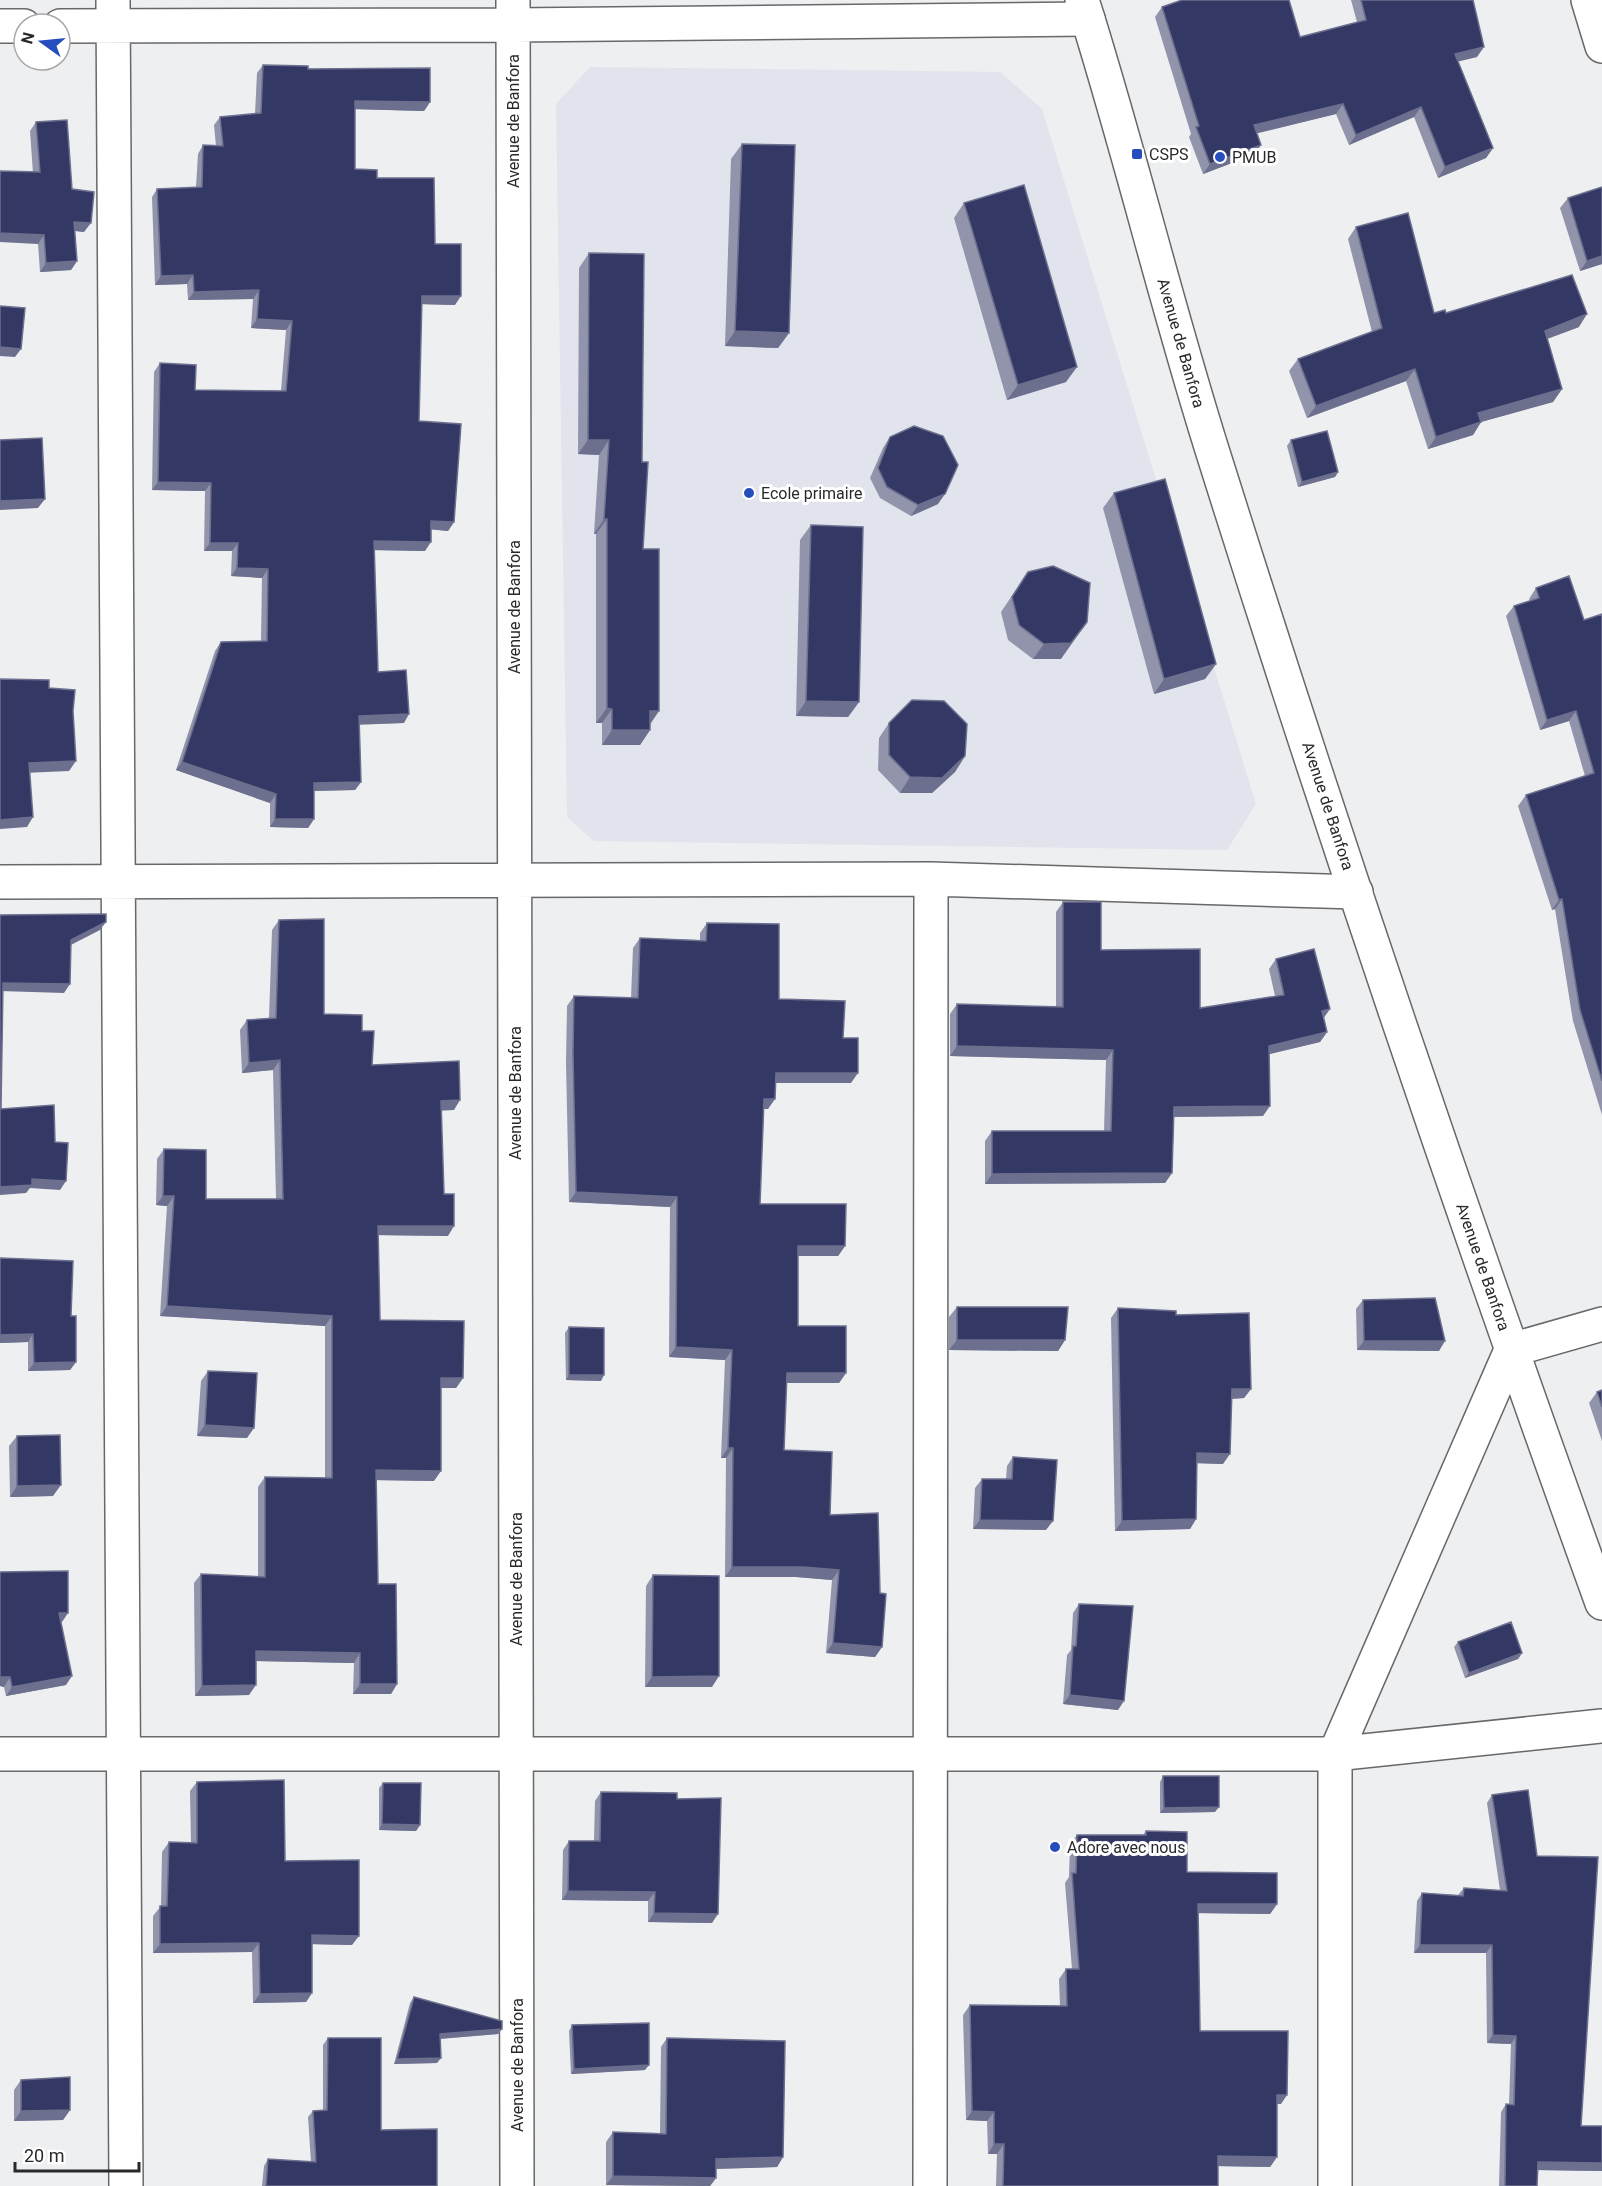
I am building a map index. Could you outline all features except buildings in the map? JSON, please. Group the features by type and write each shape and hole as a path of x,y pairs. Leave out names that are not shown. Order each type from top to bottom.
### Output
{"street":[{"path":"1588,0 1602,46"},
{"path":"72,23 113,13 1085,9"},
{"name":"Avenue de Banfora","path":"1085,9 1213,452 1356,892 1511,1350 1602,1603"},
{"path":"113,13 126,2186"},
{"name":"Avenue de Banfora","path":"513,13 517,2186"},
{"path":"0,882 931,879 1356,892"},
{"path":"930,2186 931,879"},
{"path":"1335,2186 1335,1754 1511,1350 1602,1324"},
{"path":"0,1754 1335,1754 1602,1726"}],"shaded area":[{"path":"590,67 1000,72 1042,109 1256,804 1227,850 594,841 567,817 556,104"}],"place":[{"name":"CSPS","path":"1137,154"},
{"name":"PMUB","path":"1220,157"},
{"name":"Ecole primaire","path":"749,493"},
{"name":"Adore avec nous","path":"1055,1847"}]}
